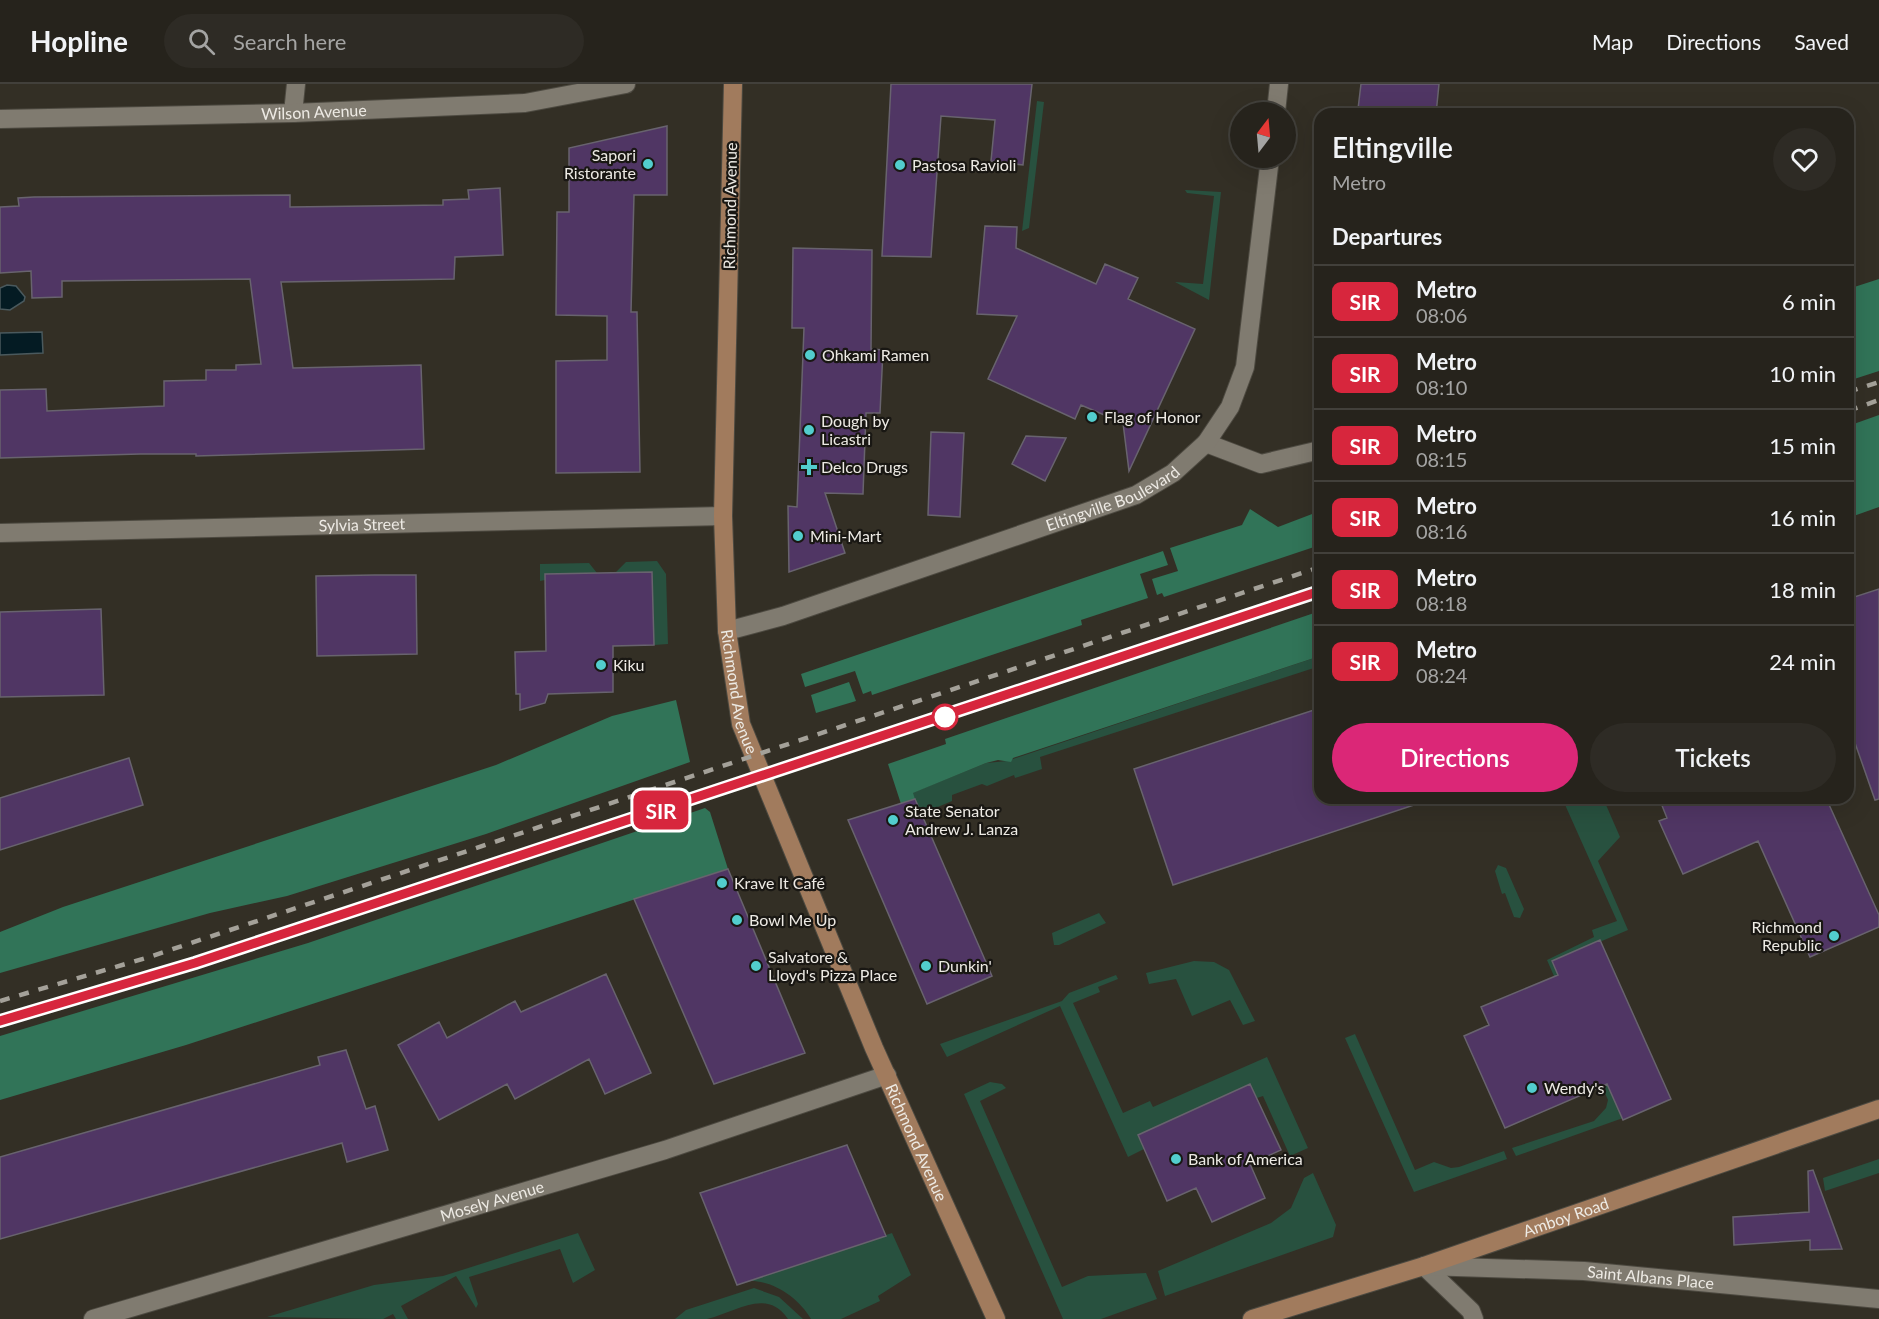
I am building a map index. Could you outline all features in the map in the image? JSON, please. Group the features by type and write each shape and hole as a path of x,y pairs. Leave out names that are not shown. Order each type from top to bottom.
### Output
{"main road":[{"name":"Richmond Avenue","path":"733,84 723,516 727,631 741,724 776,815 887,1075 996,1319"},
{"name":"Amboy Road","path":"1252,1319 1424,1266 1879,1109"}],"street":[{"path":"293,113 296,84"},
{"name":"Wilson Avenue","path":"0,119 293,113 525,103 626,84"},
{"path":"1277,102 1279,84"},
{"name":"Eltingville Boulevard","path":"727,631 783,616 1136,495 1173,473 1206,443 1230,407 1245,368 1269,168"},
{"path":"1206,443 1262,464 1314,451"},
{"name":"Sylvia Street","path":"0,533 723,516"},
{"name":"Mosely Avenue","path":"93,1319 665,1149 887,1075"},
{"path":"1424,1266 1472,1311 1474,1319"},
{"name":"Saint Albans Place","path":"1424,1266 1584,1271 1879,1299"}],"green space":[{"path":"1037,101 1044,102 1029,228 1022,231"},
{"path":"1185,190 1221,192 1209,300 1175,282 1203,284 1214,196 1187,193"},
{"path":"1879,279 1879,371 1854,379 1854,287"},
{"path":"1879,415 1879,507 1854,516 1854,424"},
{"path":"1250,509 1278,527 1314,513 1314,547 1164,597 1162,593 1157,595 1152,579 1178,571 1170,548 1242,525"},
{"path":"1163,551 1168,565 1140,574 1148,598 1081,620 1082,625 872,695 871,691 863,694 855,671 805,687 801,674"},
{"path":"657,561 666,574 668,644 654,645 652,572 616,572 626,562"},
{"path":"589,563 597,573 545,574 545,580 540,581 540,564"},
{"path":"1314,613 1314,658 1013,758 1011,762 998,760 986,763 913,793 915,799 901,804 888,764 946,744 945,739"},
{"path":"1314,658 1314,668 1040,757 1042,769 1015,778 1014,775 987,786 982,784 952,795 952,801 921,814 912,793 986,763 1007,761"},
{"path":"849,682 856,701 816,713 811,695"},
{"path":"676,700 690,762 486,834 287,896 210,913 0,973 0,932 63,907 496,765 612,716"},
{"path":"1565,804 1606,804 1620,837 1598,861 1628,930 1552,962 1623,1118 1516,1156 1512,1148 1594,1121 1606,1108 1608,1100 1547,960 1594,937 1592,930 1617,921"},
{"path":"705,808 710,812 728,869 186,1045 0,1100 0,1036 308,943"},
{"path":"1498,865 1506,868 1524,909 1520,918 1514,917 1505,893 1502,894 1495,871"},
{"path":"1099,913 1106,923 1059,945 1054,945 1052,933"},
{"path":"1194,961 1214,962 1229,970 1255,1021 1243,1025 1230,1000 1192,1016 1176,979 1149,984 1146,973"},
{"path":"1116,975 1118,979 1098,987 1100,992 1073,1003 1123,1113 1150,1101 1153,1107 1267,1057 1308,1148 1290,1156 1263,1096 1257,1098 1250,1084 1138,1135 1144,1149 1128,1157 1060,1006 947,1057 940,1044 1062,1001 1069,993"},
{"path":"1355,1034 1415,1170 1434,1162 1451,1168 1459,1167 1504,1151 1507,1159 1414,1192 1345,1038"},
{"path":"990,1082 1002,1084 1006,1088 980,1101 1062,1287 1088,1276 1146,1273 1157,1299 1101,1319 1063,1319 964,1094"},
{"path":"1879,1159 1879,1173 1825,1191 1823,1178"},
{"path":"1313,1173 1336,1225 1333,1237 1165,1296 1158,1271 1271,1223 1291,1208 1304,1178"},
{"path":"578,1233 595,1270 573,1283 560,1249 469,1277 478,1304 476,1308 456,1276 401,1306 408,1319 396,1319 393,1314 383,1319 267,1317 374,1285 443,1276"},
{"path":"892,1233 911,1275 878,1296 880,1301 841,1319 811,1319 800,1304 776,1287 758,1281 749,1281"},
{"path":"754,1288 779,1297 803,1319 788,1319 779,1310 760,1303 707,1319 675,1319 686,1310"}],"water":[{"path":"7,285 16,286 25,297 24,301 10,310 0,309 0,288"},
{"path":"42,332 43,353 0,355 0,333"}],"building":[{"path":"891,84 1032,84 1023,165 991,161 995,120 941,116 931,257 882,256"},
{"path":"1361,84 1439,84 1437,108 1358,108"},
{"path":"667,126 667,195 634,195 631,312 637,312 640,472 556,473 556,361 607,360 607,316 556,315 557,212 569,212 569,148"},
{"path":"500,188 503,255 455,257 454,279 281,282 293,368 421,365 424,449 196,456 196,454 140,454 0,458 0,390 46,389 47,411 164,406 164,381 206,380 206,370 236,370 236,365 261,364 250,279 62,281 62,297 32,298 31,271 0,273 0,207 19,206 18,198 34,197 290,195 290,207 443,205 443,200 469,199 468,190"},
{"path":"985,226 1017,227 1016,248 1096,284 1105,264 1138,278 1128,299 1195,329 1129,471 1123,423 1081,405 1075,419 988,379 1017,316 977,314"},
{"path":"793,248 872,250 871,349 883,350 880,413 866,413 863,494 825,493 845,553 789,572 788,506 797,507 804,328 792,328"},
{"path":"931,432 964,433 960,517 928,515"},
{"path":"1026,436 1066,438 1045,481 1012,464"},
{"path":"652,572 654,645 613,646 613,692 548,694 545,703 520,710 520,694 516,694 515,652 546,651 545,574"},
{"path":"416,575 417,654 317,656 316,576"},
{"path":"1879,589 1879,799 1875,800 1854,740 1854,597"},
{"path":"101,609 104,695 0,697 0,612"},
{"path":"1314,710 1314,804 1417,804 1173,885 1134,769"},
{"path":"129,758 143,805 0,850 0,798"},
{"path":"915,799 992,976 927,1004 848,820"},
{"path":"1661,804 1829,804 1879,915 1879,927 1810,957 1758,841 1683,874 1659,821 1667,818"},
{"path":"728,869 805,1053 714,1084 634,899"},
{"path":"1600,940 1671,1099 1623,1120 1607,1084 1505,1128 1464,1036 1489,1025 1481,1007 1558,975 1552,961"},
{"path":"606,974 651,1073 605,1094 589,1059 515,1099 507,1084 439,1120 398,1045 439,1022 447,1038 515,1001 521,1012"},
{"path":"346,1050 366,1109 375,1106 388,1150 347,1162 342,1143 0,1239 0,1157 320,1065 318,1057"},
{"path":"1250,1084 1281,1150 1250,1164 1265,1198 1212,1222 1196,1188 1167,1201 1138,1135"},
{"path":"847,1145 886,1236 737,1285 700,1193"},
{"path":"1813,1170 1842,1249 1810,1250 1810,1240 1734,1245 1733,1217 1809,1212 1808,1171"}],"railway":[{"path":"1854,390 1879,382"},
{"path":"1854,409 1879,400"},
{"path":"0,1001 146,958 1314,569"},
{"path":"0,1021 151,977 1314,593"}],"metro line":[{"name":"SIR","path":"0,1021 195,963 804,764 1314,593"}],"place":[{"name":"Sapori Ristorante","path":"648,164"},
{"name":"Pastosa Ravioli","path":"900,165"},
{"name":"Ohkami Ramen","path":"810,355"},
{"name":"Flag of Honor","path":"1092,417"},
{"name":"Dough by Licastri","path":"809,430"},
{"name":"Delco Drugs","path":"809,467"},
{"name":"Mini-Mart","path":"798,536"},
{"name":"Kiku","path":"601,665"},
{"name":"State Senator Andrew J. Lanza","path":"893,820"},
{"name":"Krave It Café","path":"722,883"},
{"name":"Bowl Me Up","path":"737,920"},
{"name":"Richmond Republic","path":"1834,936"},
{"name":"Salvatore & Lloyd's Pizza Place","path":"756,966"},
{"name":"Dunkin'","path":"926,966"},
{"name":"Wendy's","path":"1532,1088"},
{"name":"Bank of America","path":"1176,1159"}]}
